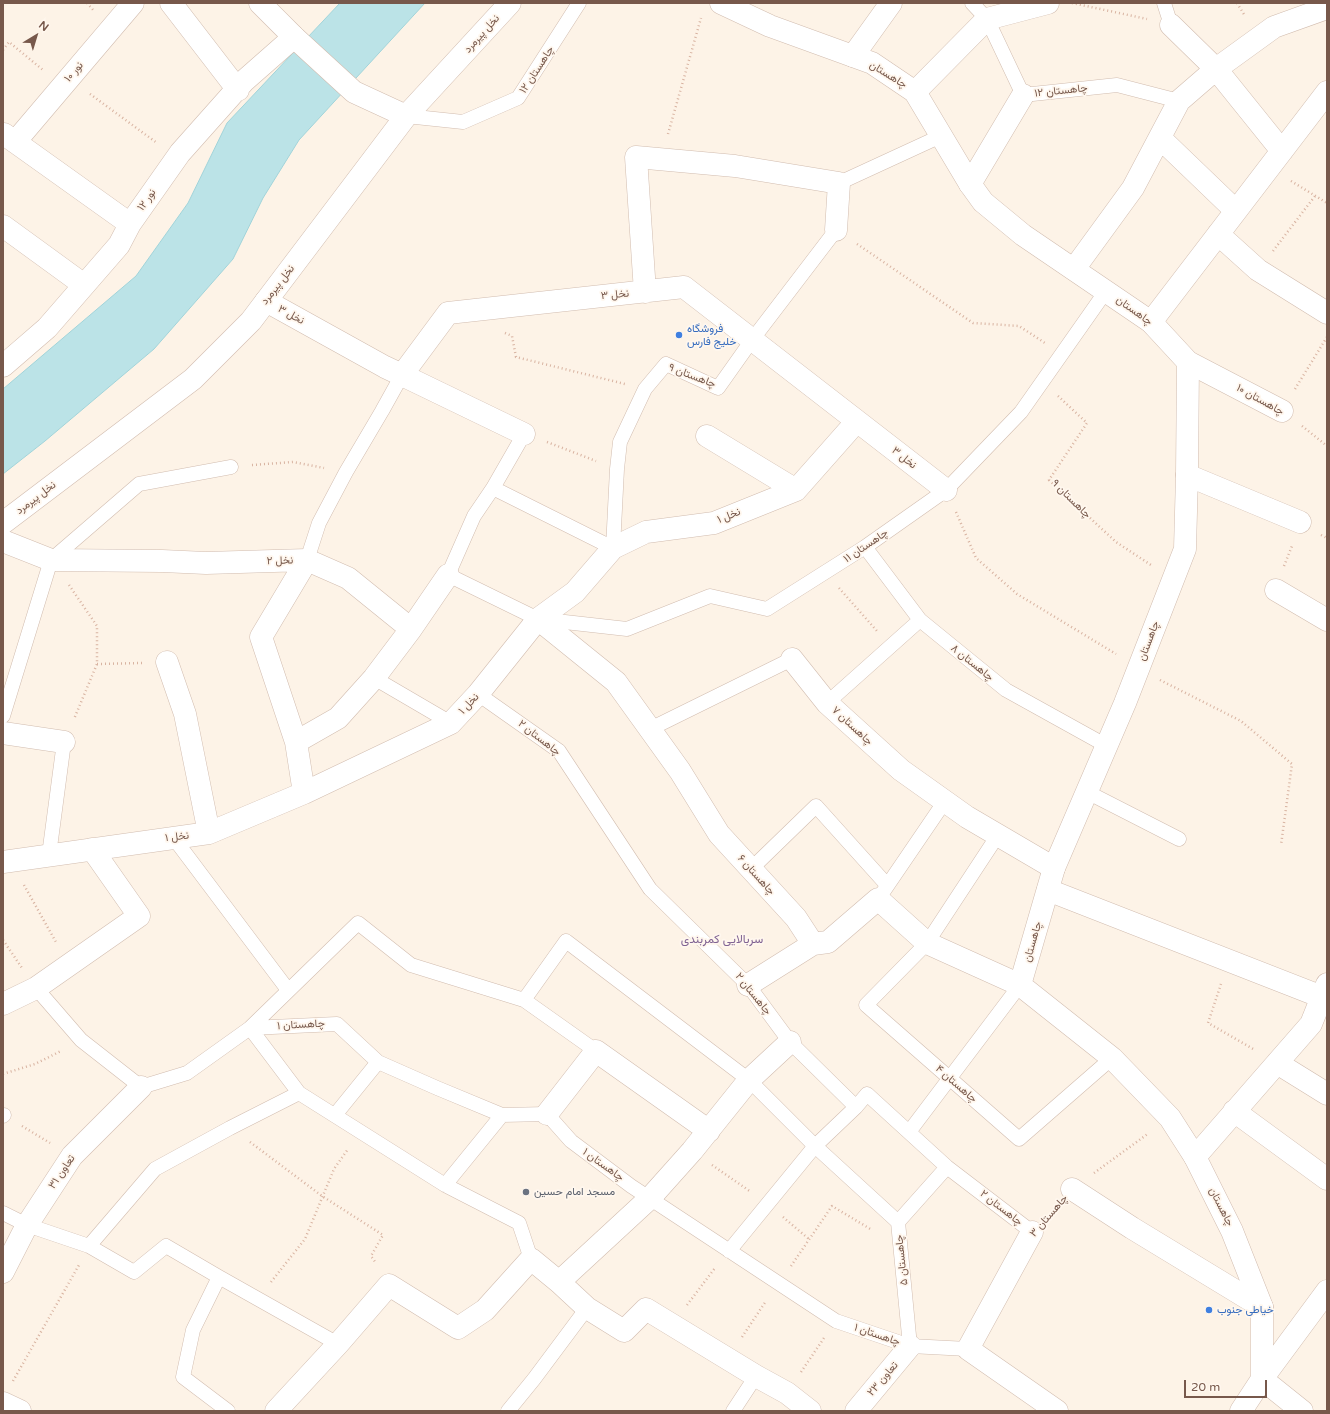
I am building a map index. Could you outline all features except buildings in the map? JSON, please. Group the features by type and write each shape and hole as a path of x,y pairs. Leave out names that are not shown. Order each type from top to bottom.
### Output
{"street":[{"name":"نور ۱۰","path":"9,137 66,82 133,3"},
{"path":"171,3 238,90"},
{"path":"260,3 294,37 354,92 406,116"},
{"name":"نخل پیرمرد","path":"3,523 193,378 251,321 406,116 510,3"},
{"name":"چاهستان","path":"721,3 770,26 872,63 915,92 970,184 983,202 1023,235 1151,322 1188,362 1185,549 1128,696 1054,868 1020,985 1112,1058 1170,1118 1195,1157 1232,1231 1262,1307 1262,1379"},
{"path":"853,56 891,3"},
{"path":"915,92 987,19 1048,3"},
{"path":"1074,269 1133,188 1179,101 1216,69 1274,27 1327,8"},
{"path":"1171,25 1216,69 1276,160"},
{"name":"نور ۱۲","path":"3,366 47,328 119,245 130,224 176,158 238,90 244,81 294,37"},
{"path":"1151,322 1327,92"},
{"path":"970,184 1023,95"},
{"path":"9,137 130,224"},
{"path":"1160,138 1236,211"},
{"path":"645,292 636,157 735,166 839,183 836,230"},
{"path":"3,226 84,285"},
{"path":"1218,234 1258,270 1327,313"},
{"name":"نخل ۳","path":"266,301 402,375 448,313 684,287 946,490"},
{"name":"چاهستان ۱۰","path":"1188,362 1282,411"},
{"path":"402,375 524,434"},
{"name":"نخل ۱","path":"6,861 209,833 304,793 451,723 478,694 538,619 575,592 613,548 646,532 714,523 796,490 858,421"},
{"path":"707,436 796,490"},
{"path":"1187,476 1300,522"},
{"name":"نخل ۲","path":"3,541 51,560 206,563 308,560"},
{"path":"308,560 348,578 411,629"},
{"name":"نخل ۲","path":"304,793 296,742 261,637 308,560"},
{"path":"296,742 338,718 374,678 411,629 448,575"},
{"path":"1276,590 1327,620"},
{"name":"چاهستان ۶","path":"538,619 616,682 680,771 719,834 796,918 813,944"},
{"name":"چاهستان ۷","path":"792,659 827,703 901,770 967,817 1054,868"},
{"path":"167,662 184,714 209,833"},
{"path":"3,733 64,742"},
{"path":"3,1004 36,988 139,916 92,849"},
{"path":"1048,890 1229,961 1325,993 1311,1024 1195,1157"},
{"path":"748,985 813,944 828,942 882,892 927,943 1020,985"},
{"path":"559,1282 650,1198 709,1131 749,1080 790,1042"},
{"path":"547,1114 596,1051 709,1131"},
{"path":"1277,1063 1327,1094"},
{"name":"تعاون ۳۱","path":"3,1272 27,1225 72,1156 141,1087"},
{"path":"1234,1111 1327,1179"},
{"path":"1072,1189 1132,1228 1262,1307"},
{"name":"چاهستان ۳","path":"968,1349 1032,1232"},
{"path":"276,1411 338,1344 389,1285 458,1328 485,1310 531,1259 587,1308 624,1331 646,1309 756,1376 787,1393 810,1411"},
{"path":"1241,1411 1262,1379 1327,1290"},
{"name":"تعاون ۲۳","path":"856,1411 910,1346"},
{"path":"968,1349 1057,1411"},
{"path":"1262,1379 1302,1411"},
{"path":"7,1394 20,1411"}],"lane":[{"name":"چاهستان ۱۲","path":"406,116 463,122 518,98 579,3"},
{"name":"چاهستان ۱۲","path":"972,3 987,19 1023,95 1117,85 1179,101"},
{"path":"1164,3 1171,25"},
{"path":"839,183 941,136"},
{"name":"چاهستان ۹","path":"613,548 617,469 620,442 645,389 666,364 718,388 752,340 836,230"},
{"name":"چاهستان ۱۱","path":"448,575 538,619 627,629 710,596 768,608 865,547 946,490 1021,412 1106,291"},
{"path":"308,560 319,523 346,472 402,375"},
{"path":"448,575 474,516 494,488 524,434"},
{"path":"3,716 51,560 139,484 231,467"},
{"path":"494,488 613,548"},
{"name":"چاهستان ۸","path":"865,547 920,620 1006,690 1107,746"},
{"path":"827,703 920,620"},
{"name":"چاهستان ۷","path":"650,729 792,659"},
{"path":"374,678 451,723"},
{"name":"چاهستان ۲","path":"478,694 559,751 650,889 748,985 790,1042 856,1107 867,1094 947,1167 1032,1232"},
{"path":"49,855 64,742"},
{"path":"1087,792 1180,839"},
{"path":"751,869 816,806 882,892 945,801"},
{"path":"927,943 998,835"},
{"path":"173,837 288,990"},
{"path":"36,988 81,1040 141,1087 187,1073 250,1028 358,923 411,965 524,1000 596,1051"},
{"path":"524,1000 566,941 749,1080 815,1146 898,1222"},
{"name":"چاهستان ۴","path":"927,943 866,1005 1019,1139 1112,1058"},
{"path":"909,1132 1020,985"},
{"name":"چاهستان ۱","path":"250,1028 337,1024 378,1062 502,1115 547,1114 571,1141 650,1198 836,1321 910,1346 968,1349"},
{"path":"250,1028 299,1093 445,1185 519,1223 531,1259"},
{"path":"334,1115 378,1062"},
{"path":"90,1246 155,1169 230,1128 299,1093"},
{"path":"728,1251 815,1146 856,1107"},
{"path":"445,1185 502,1115"},
{"name":"چاهستان ۵","path":"910,1346 898,1222 947,1167"},
{"path":"3,1213 27,1225 90,1246 134,1272 166,1246 338,1344"},
{"path":"219,1277 193,1330 183,1377 228,1411"},
{"path":"508,1411 587,1308"},
{"path":"733,1411 756,1376"}],"path":[{"path":"1072,3 1171,25"},
{"path":"660,159 701,18"},
{"path":"3,50 10,42 176,158"},
{"path":"1276,160 1315,196 1327,203"},
{"path":"1258,270 1315,196"},
{"path":"836,230 973,323 1019,326 1062,354"},
{"path":"504,333 512,336 516,357 645,389"},
{"path":"1282,411 1327,336"},
{"name":"چاهستان ۹","path":"1055,393 1087,422 1048,480 1116,542 1173,580"},
{"name":"چاهستان ۱۰","path":"1282,411 1327,446"},
{"path":"524,434 617,469"},
{"path":"231,467 293,462 346,472"},
{"path":"1276,590 1300,522"},
{"path":"51,560 97,626 97,664 64,742"},
{"path":"826,572 890,646"},
{"path":"97,664 167,662"},
{"path":"6,861 69,965"},
{"path":"3,940 36,988"},
{"path":"1229,961 1208,1023 1277,1063"},
{"path":"3,1074 35,1064 81,1040"},
{"path":"3,1116 72,1156"},
{"name":"چاهستان ۳","path":"1072,1189 1170,1118"},
{"path":"230,1128 322,1196 383,1235 371,1256 389,1285"},
{"path":"258,1298 305,1238 334,1169 360,1132"},
{"path":"727,1358 832,1206 900,1246"},
{"path":"7,1394 90,1246"},
{"path":"672,1325 728,1251"},
{"path":"787,1393 836,1321"}],"water":[{"path":"340,3 425,3 299,140 263,198 233,259 154,349 45,441 3,474 3,389 136,276 188,203 227,123"}],"place":[{"name":"فروشگاه خلیج فارس","path":"679,335"},
{"name":"مسجد امام حسین","path":"526,1192"},
{"name":"خیاطی جنوب","path":"1209,1310"}],"district":[{"name":"سربالایی کمربندی","path":"722,940"}]}
